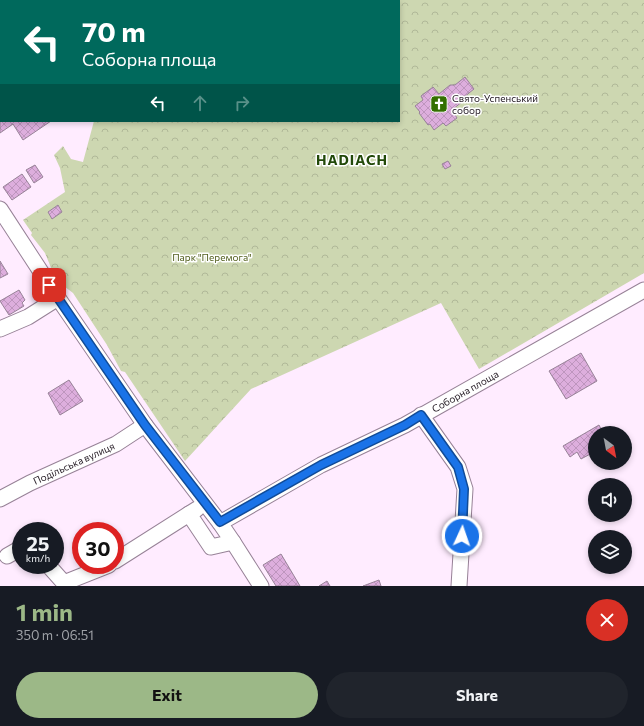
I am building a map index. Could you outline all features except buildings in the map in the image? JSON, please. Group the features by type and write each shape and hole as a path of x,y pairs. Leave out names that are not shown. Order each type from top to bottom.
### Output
{"street":[{"path":"0,210 145,425 220,522 261,586"},
{"name":"Соборна площа","path":"220,522 321,465 405,425 644,290"},
{"path":"0,329 28,317 58,298"},
{"path":"421,415 458,467 464,489 459,586"},
{"name":"Подільська вулиця","path":"0,499 30,483 116,444 145,425"},
{"path":"124,555 206,503"},
{"path":"189,514 211,547 234,542"},
{"path":"7,556 12,553"},
{"path":"56,574 64,583 86,574"}],"green space":[{"name":"Парк \"Перемога\"","path":"400,0 644,0 644,273 479,369 441,303 251,389 185,461 125,372 121,371 107,345 73,293 56,280 45,253 31,235 32,233 23,220 65,192 60,168 54,155 63,146 71,159 83,162 94,122 400,122"}],"place":[{"name":"Свято-Успенський собор","path":"439,104"}],"district":[{"name":"HADIACH","path":"352,160"}],"route":[{"path":"49,285 145,425 220,522 321,465 405,425 421,415 458,467 464,489 462,536"}]}
